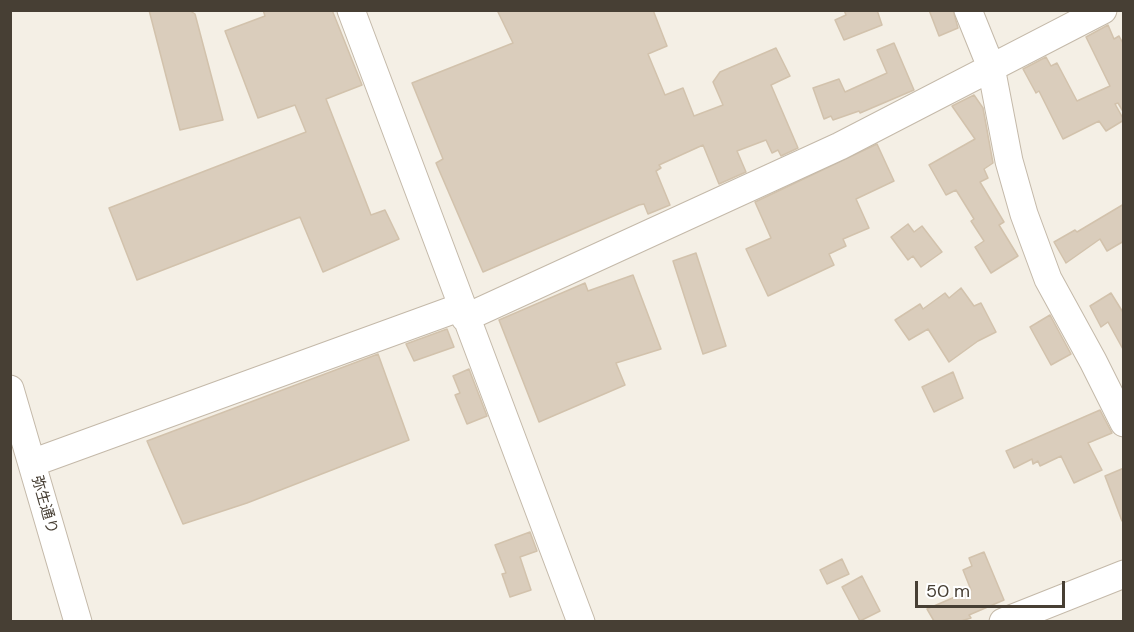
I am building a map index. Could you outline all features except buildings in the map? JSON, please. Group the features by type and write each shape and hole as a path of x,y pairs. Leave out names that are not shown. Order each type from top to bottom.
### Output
{"street":[{"path":"351,10 463,313 581,621"},
{"path":"968,10 991,67 1009,161 1024,214 1048,279 1124,423"},
{"path":"32,463 463,313 840,146 1103,10"},
{"name":"弥生通り","path":"10,389 78,621"},
{"path":"1003,621 1124,574"}]}
